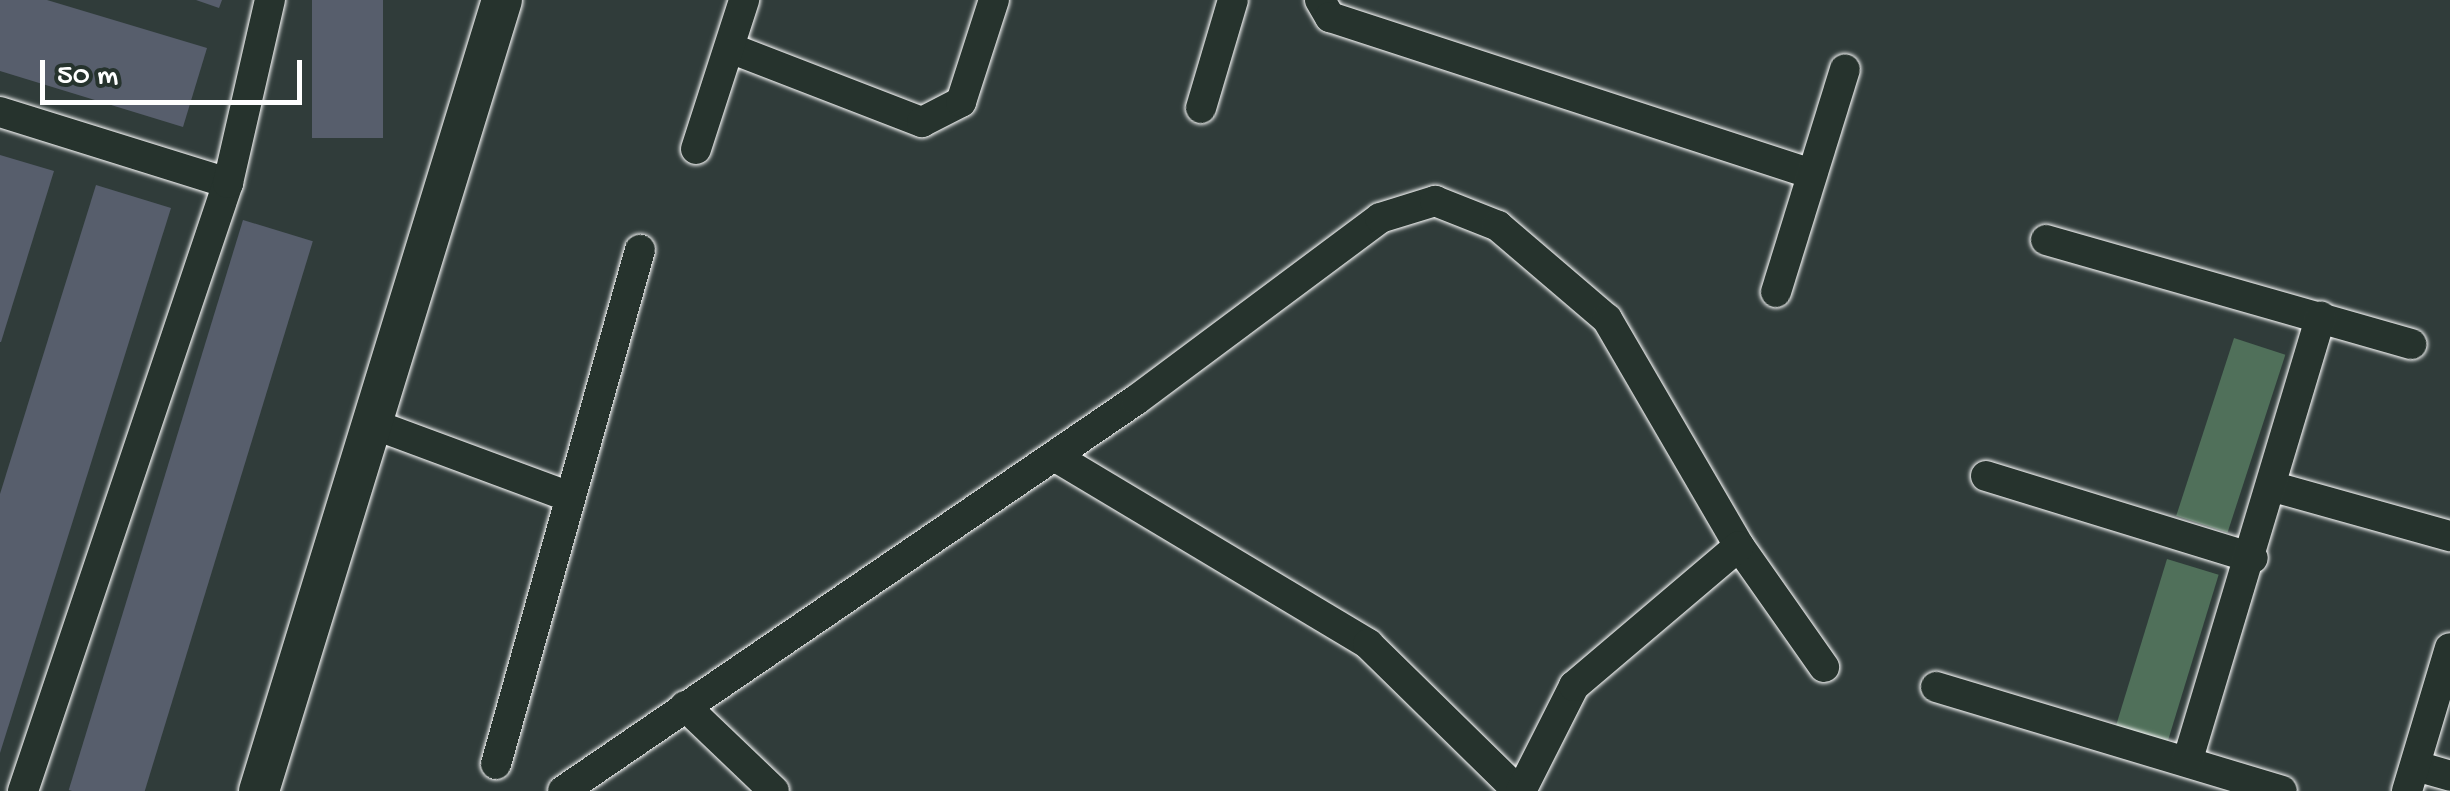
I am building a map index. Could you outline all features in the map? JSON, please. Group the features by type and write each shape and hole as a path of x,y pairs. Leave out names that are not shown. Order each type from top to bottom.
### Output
{"main road":[{"path":"258,784 502,0"}],"street":[{"path":"24,791 228,184 270,0"},
{"path":"696,150 744,0"},
{"path":"730,48 922,122 961,102 994,0"},
{"path":"1201,108 1233,0"},
{"path":"1320,0 1330,17 1809,173"},
{"path":"1776,292 1809,173 1845,70"},
{"path":"0,112 228,184"},
{"path":"563,791 1056,457 1380,218 1435,201 1498,226 1606,320 1739,546 1824,667"},
{"path":"2046,240 2411,344"},
{"path":"496,764 566,496 640,250"},
{"path":"2188,759 2253,558 2321,317"},
{"path":"370,423 566,496"},
{"path":"1056,457 1368,644 1519,791 1574,686 1739,546"},
{"path":"1986,476 2253,558"},
{"path":"2274,487 2450,536"},
{"path":"2450,648 2411,778 2450,776"},
{"path":"1936,687 2188,759 2282,791"},
{"path":"685,706 774,791"}],"green space":[{"path":"2234,338 2285,355 2228,533 2176,516"},
{"path":"2167,559 2219,575 2164,753 2113,737"}],"building":[{"path":"0,0 47,0 207,48 183,127 0,71"},
{"path":"196,0 222,0 219,8"},
{"path":"312,0 383,0 383,138 312,138"},
{"path":"0,155 54,171 1,342 0,342"},
{"path":"96,185 171,208 0,753 0,494"},
{"path":"243,220 313,241 145,791 69,790"}]}
